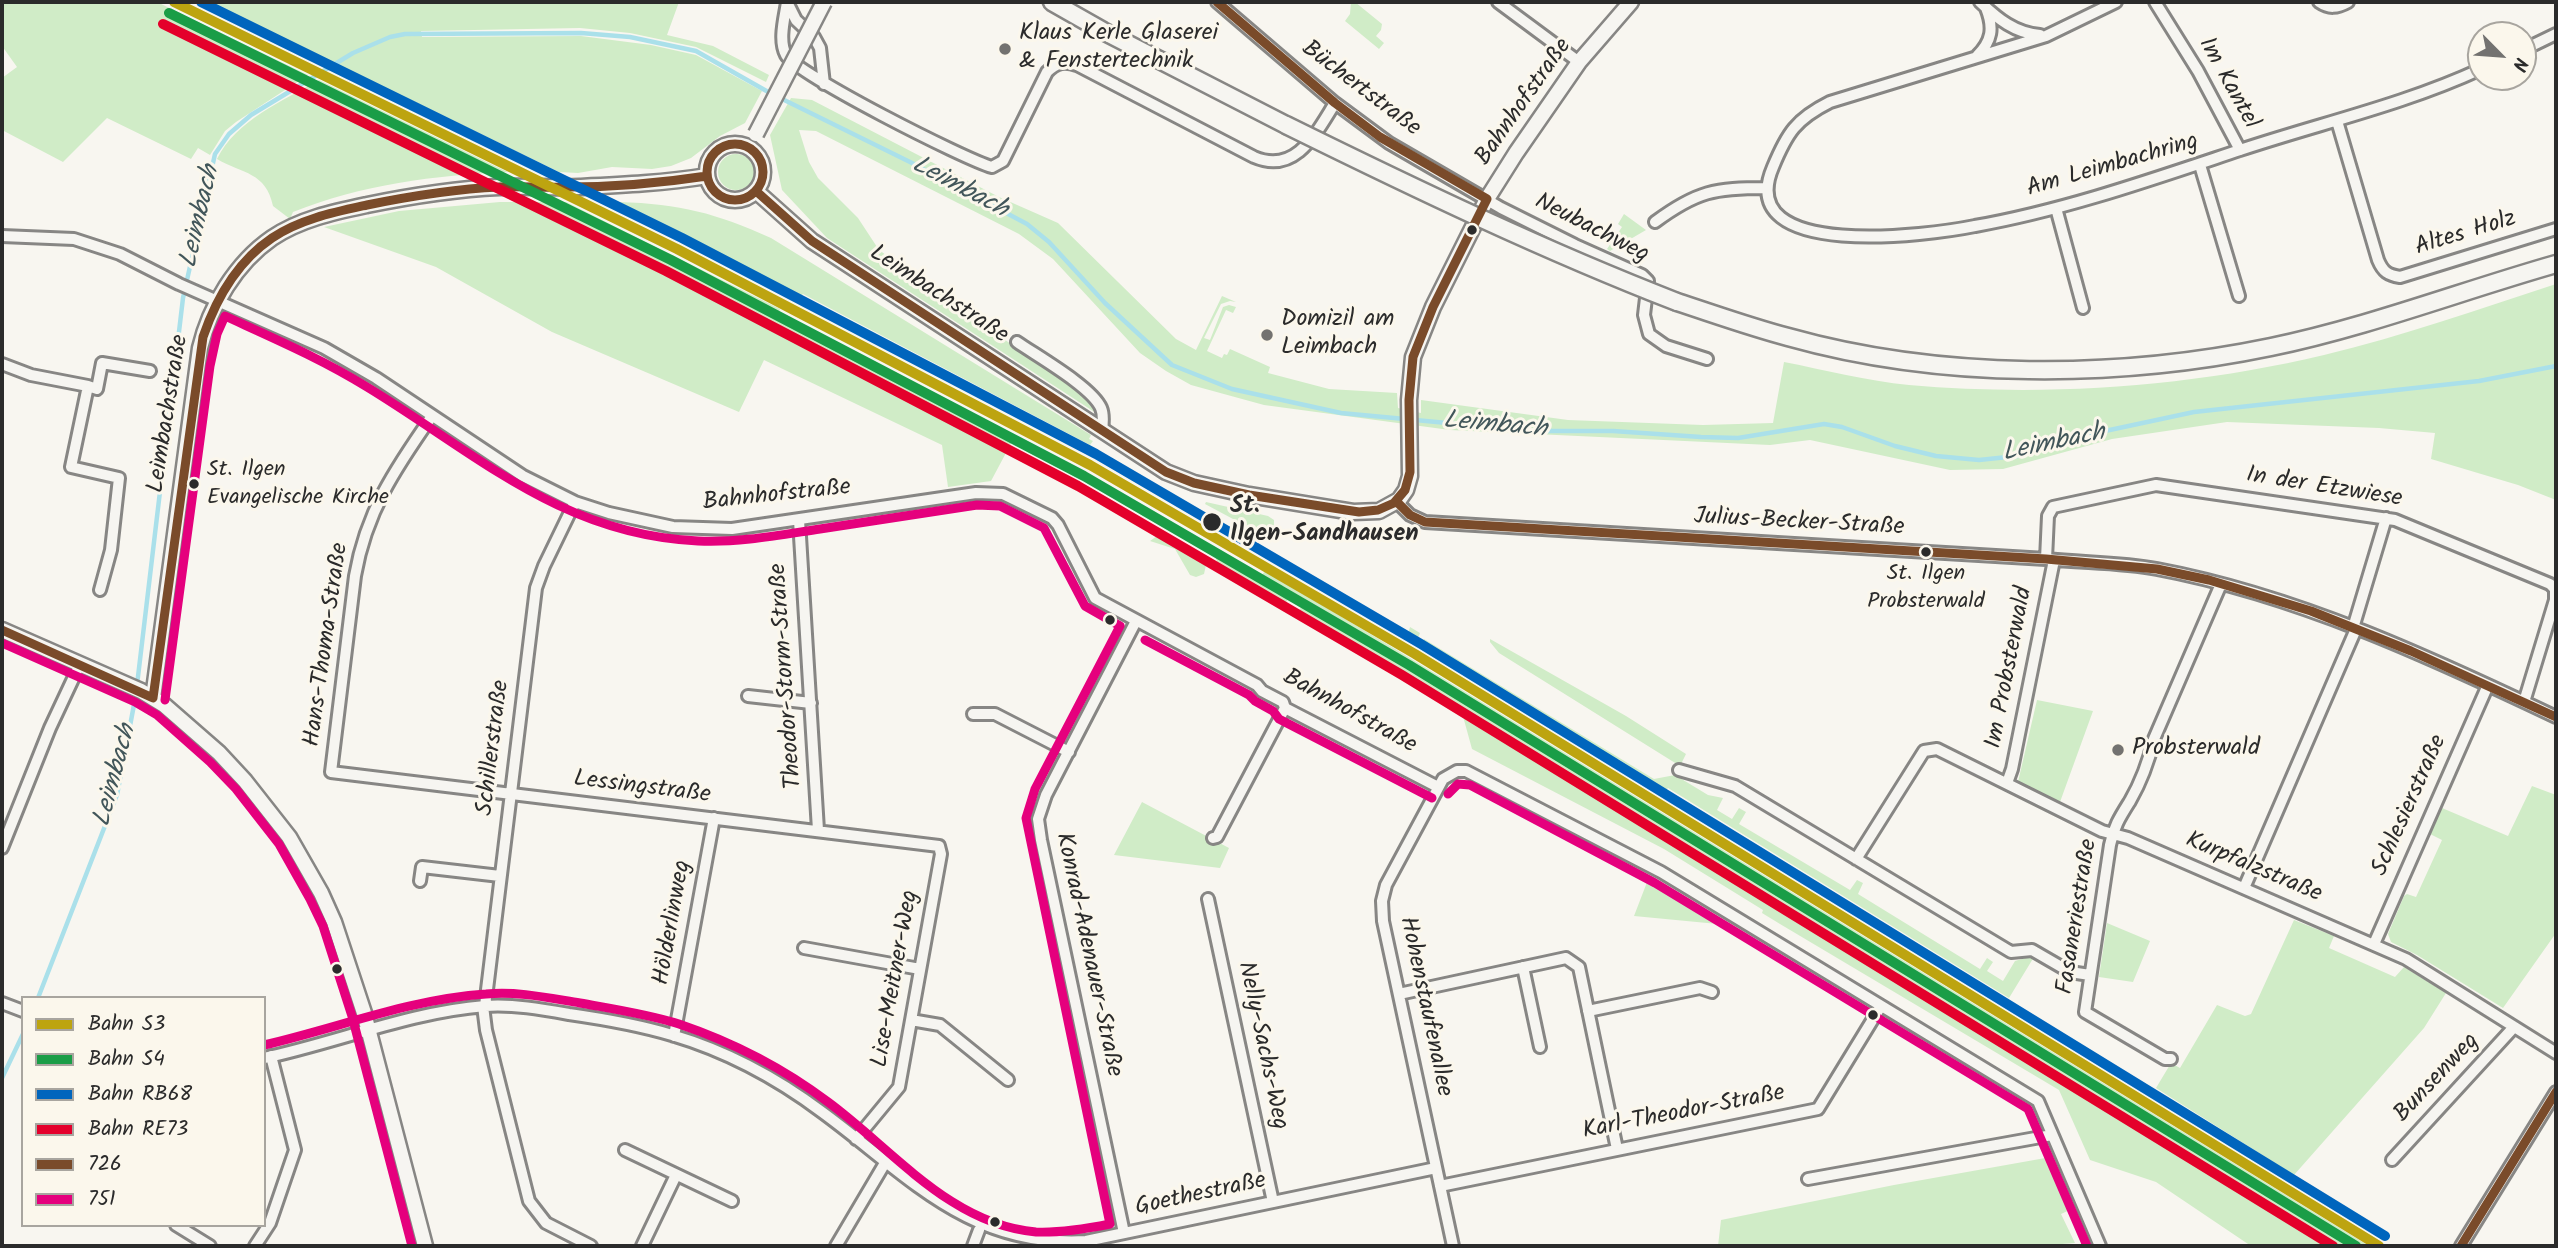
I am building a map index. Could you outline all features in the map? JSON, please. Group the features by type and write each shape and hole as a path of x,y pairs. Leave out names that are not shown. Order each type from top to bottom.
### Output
{"main road":[{"path":"1052,2 1103,31 1397,180 1603,274 1676,302 1788,337 1928,364 2082,370 2144,366 2272,347 2366,323 2556,264"}],"street":[{"path":"787,2 796,20 814,37 820,48 824,84"},
{"path":"787,2 783,50 787,58 824,84 992,167 1003,161 1047,72 1056,63 1068,62 1077,65 1254,157 1271,162 1286,160 1301,151 1335,103"},
{"path":"749,148 824,2"},
{"name":"Büchertstraße","path":"1217,2 1335,103 1389,143 1487,199"},
{"path":"1498,2 1579,62"},
{"name":"Bahnhofstraße","path":"1396,502 1404,494 1409,480 1409,405 1413,357 1455,259 1487,199 1540,116 1579,62 1631,2"},
{"path":"1656,222 1676,207 1704,192 1733,187 1766,188 1788,134 1808,113 1830,102 2046,36 2116,2"},
{"name":"Im Kantel","path":"2155,2 2198,71 2240,150"},
{"path":"2319,2 2330,8 2348,2"},
{"path":"1983,4 1998,19 2022,33 2046,36"},
{"path":"1975,58 1987,46 1992,33 1991,20 1983,4"},
{"path":"2537,43 2556,34"},
{"name":"Am Leimbachring","path":"1766,188 1770,204 1779,217 1793,226 1819,233 1859,237 1900,236 1975,227 2056,208 2200,165 2240,150 2404,101 2467,75"},
{"name":"Altes Holz","path":"2337,121 2378,260 2381,268 2389,275 2400,277 2556,229"},
{"path":"734,144 749,148 757,154 763,168 762,178 755,191 742,199 727,199 714,191 707,177 709,161 719,149 734,144"},
{"path":"2200,165 2239,296"},
{"name":"Leimbachstraße","path":"147,695 205,330 219,300 240,267 255,251 291,228 319,216 356,207 470,189 654,184 707,177"},
{"name":"Leimbachstraße","path":"755,191 812,241 1166,472 1194,483 1249,495 1353,512 1379,511 1396,502"},
{"name":"Neubachweg","path":"1487,199 1575,245 1642,275 1648,281 1644,316 1649,334 1665,346 1707,359"},
{"path":"2056,208 2083,308"},
{"name":"Bahnhofstraße","path":"2,236 58,238 88,243 120,254 179,284 336,355 523,476 575,502 633,519 686,528 732,529 976,493 1003,494 1056,521 1095,598 1258,685 1262,691 1283,702 1285,708 1438,787"},
{"name":"Leimbachstraße","path":"1017,342 1083,388 1096,401 1103,415 1102,430"},
{"path":"2,364 31,374 97,388 102,363 150,372"},
{"path":"88,386 71,467 118,478 111,550 100,590"},
{"name":"Hans-Thoma-Straße","path":"331,772 355,576 361,547 386,484 432,416"},
{"name":"In der Etzwiese","path":"2050,559 2048,516 2053,507 2152,485 2405,522 2554,587 2555,600 2524,702"},
{"name":"Schillerstraße","path":"575,502 536,588 484,1006 486,1031 529,1201 546,1223 591,1246"},
{"name":"Julius-Becker-Straße","path":"1396,502 1425,522 2050,559 2143,567 2221,584 2291,605 2355,629 2556,717"},
{"path":"2244,888 2355,629 2386,518"},
{"name":"Theodor-Storm-Straße","path":"799,520 818,830"},
{"name":"Im Probsterwald","path":"2007,783 2012,769 2050,559"},
{"name":"Fasaneriestraße","path":"2171,1059 2165,1059 2085,1012 2117,820 2131,800 2150,756 2154,739 2221,584"},
{"name":"Konrad-Adenauer-Straße","path":"1124,1233 1038,819 1042,804 1136,621"},
{"path":"2,630 147,695 219,753 245,780 289,837 330,911 368,1031 425,1246"},
{"path":"2,848 46,737 80,664"},
{"name":"Schlesierstraße","path":"2374,944 2487,685"},
{"path":"748,696 811,703"},
{"path":"1213,838 1217,837 1285,708"},
{"path":"973,714 995,714 1069,752"},
{"name":"Kurpfalzstraße","path":"1856,859 1924,751 1931,748 2102,831 2113,833 2374,944 2417,965 2556,1052"},
{"path":"1679,770 1735,786 2011,952 2032,950 2070,972 2090,975"},
{"path":"1438,787 1443,779 1457,771 1475,774 1651,866 2038,1101 2100,1246"},
{"name":"Lessingstraße","path":"331,772 937,845 941,854"},
{"name":"Hohenstaufenallee","path":"1438,787 1389,880 1383,896 1383,921 1452,1246"},
{"name":"Hölderlinweg","path":"674,1035 714,818"},
{"name":"Lise-Meitner-Weg","path":"856,1139 899,1087 941,854"},
{"path":"420,881 422,867 500,876"},
{"name":"Nelly-Sachs-Weg","path":"1208,899 1273,1202"},
{"path":"804,948 920,969"},
{"path":"1399,994 1566,958 1579,967 1617,1149"},
{"path":"1523,967 1540,1047"},
{"path":"1588,1011 1700,988 1713,992"},
{"path":"2,1003 21,1011"},
{"name":"Goethestraße","path":"267,1057 449,1011 484,1006 542,1009 674,1035 724,1055 803,1098 947,1213 979,1230 1014,1241 1048,1245 1074,1243 1436,1168"},
{"name":"Karl-Theodor-Straße","path":"1440,1186 1818,1109 1881,1006"},
{"path":"911,1020 940,1025 1008,1080"},
{"name":"Bunsenweg","path":"2392,1160 2515,1027"},
{"path":"255,1246 270,1223 295,1150 267,1057"},
{"path":"2461,1246 2556,1092"},
{"path":"1808,1180 2052,1135"},
{"path":"625,1150 732,1201"},
{"path":"836,1246 885,1163"},
{"path":"642,1246 676,1175"},
{"path":"179,1227 210,1246"},
{"path":"973,1246 979,1230"}],"green space":[{"path":"2,2 157,2 308,75 236,122 225,131 210,155 198,148 191,159 107,118 63,162 2,130 2,78 17,67 2,46"},
{"path":"209,2 679,2 667,35 713,46 769,75 766,82 696,47 630,33 580,28 421,31 422,37 581,36 651,45 696,55 762,91 745,123 720,136 691,158 671,166 652,169 612,167 578,173 559,172"},
{"path":"1351,2 1355,2 1382,24 1376,36 1384,43 1379,49 1345,21 1350,14"},
{"path":"319,80 508,172 426,179 371,188 293,212 290,219 273,206 270,195 259,180 217,159 225,145 248,122"},
{"path":"791,98 812,100 999,197 1058,223 1176,339 1196,350 1222,296 1236,302 1221,304 1204,338 1210,340 1223,307 1236,307 1233,313 1226,310 1207,351 1222,358 1230,349 1270,367 1268,373 1329,389 1397,393 1398,408 1421,413 1421,400 1568,420 1703,425 1773,423 1784,362 1878,381 1961,388 2065,389 2170,382 2273,366 2353,348 2556,284 2556,500 2518,485 2431,459 2435,433 2379,428 2227,422 2112,439 2003,469 1950,470 1810,440 1770,445 1450,430 1264,405 1191,385 1140,353 1053,259 1019,234 816,131 799,130 809,162 818,178 858,218 879,250 1081,394 1096,408 1096,413 827,238 782,190 770,135"},
{"path":"736,154 749,159 754,172 749,185 736,190 723,185 718,172 723,159"},
{"path":"500,202 566,202 780,309 779,312 969,411 968,415 977,419 979,416 1015,436 991,481 948,487 942,445 764,360 739,412 552,332 436,267 324,227 399,211"},
{"path":"619,202 697,211 771,238 1091,435 1089,439 1093,441 1090,445 803,294 801,296"},
{"path":"1624,214 1646,230 1610,251 1607,249 1622,227 1618,224"},
{"path":"1206,502 1268,516 1274,520 1274,530 1269,534 1261,534 1205,504"},
{"path":"1157,536 1166,537 1203,559 1206,565 1204,574 1196,577 1190,575 1175,549 1150,541"},
{"path":"1219,549 1262,575 1265,571 1392,647 2369,1246 2251,1246 2156,1182 2090,1160 2059,1090 1780,924 1762,913 1763,910 1664,849 1472,749 1461,709 1374,654 1357,653 1297,615 1305,599 1283,586 1278,593 1288,599 1283,607 1219,567 1215,556"},
{"path":"1410,627 1420,633 1418,638 1423,641 1424,639 1654,779 1675,775 1708,795 1723,798 1717,810 1732,819 1739,808 1746,812 1739,824 1850,890 1857,880 1863,883 1858,894 1980,969 1987,958 1993,962 1987,971 2003,981 2015,961 2034,957 2009,998 1668,788 1664,792 1618,759 1613,761 1408,634"},
{"path":"1490,639 1626,716 1686,754 1680,766 1499,653"},
{"path":"2037,700 2093,711 2060,802 2018,782"},
{"path":"2532,786 2556,795 2556,933 2503,1008 2391,942 2388,934 2404,896 2407,894 2416,897 2442,840 2430,834 2442,808 2508,836"},
{"path":"1142,802 1229,848 1220,868 1114,855"},
{"path":"1649,877 1728,925 1634,916"},
{"path":"2294,920 2334,936 2329,948 2395,977 2404,967 2446,993 2424,1028 2294,1175 2156,1088 2171,1063 2180,1068 2217,1005 2245,1016 2251,1014"},
{"path":"2107,923 2150,941 2133,982 2099,977"},
{"path":"2051,1157 2072,1209 2061,1214 2075,1243 2037,1246 1718,1246 1721,1220"}],"waterway":[{"name":"Leimbach","path":"137,685 183,298 215,154 229,134 251,115 353,53 390,37 405,34 581,33 630,37 696,51 770,93 910,162 1027,224 1049,242 1105,303 1172,365 1232,389 1341,413 1532,431 1613,431 1738,438 1824,424 1936,456 1979,460 2017,456 2091,434 2194,412 2479,381 2556,366"},
{"name":"Leimbach","path":"39,996 117,795 136,694"},
{"name":"Leimbach","path":"2,1078 21,1038"}],"rail line":[{"name":"S3","path":"174,2 677,249 1090,465 1415,654 2379,1246"},
{"name":"RB68","path":"201,2 682,238 1096,454 1421,644 2385,1236"},
{"name":"S4","path":"169,13 671,260 1084,476 1409,665 2356,1246"},
{"name":"RE73","path":"163,24 666,271 1078,486 1402,675 2333,1246"}],"transit line":[{"name":"726","path":"1217,2 1335,103 1380,137 1487,199"},
{"name":"726","path":"735,144 746,146 755,152 761,161 763,172 761,183 755,192 746,198 735,200 724,198 715,192 709,183 707,172 709,161 715,152 724,146 735,144"},
{"name":"726","path":"2,630 153,698 203,337 214,309 239,269 272,238 306,221 330,214 433,193 499,187 655,183 707,176"},
{"name":"726","path":"756,191 812,241 1166,472 1194,483 1249,495 1359,512 1378,510 1394,503 1405,490 1410,472 1409,400 1413,357 1433,307 1487,199"},
{"name":"751","path":"165,700 210,366 217,334 225,316 350,377 523,487 604,524 649,535 698,541 744,540 977,505 1000,506 1044,528 1085,606 1120,626 1035,789 1026,818 1110,1224 1036,1232 1005,1226 977,1215 924,1182 852,1121 793,1078 718,1039 679,1024 642,1015 533,996 486,994 402,1008 266,1044"},
{"name":"726","path":"1397,502 1410,515 1425,522 2046,559 2157,569 2209,580 2311,611 2411,651 2556,717"},
{"name":"751","path":"1145,640 1249,695 1273,711 1279,719 1432,798"},
{"name":"751","path":"2,643 135,702 157,715 236,789 279,844 323,926 352,1016 412,1246"},
{"name":"751","path":"1448,794 1458,784 1470,785 1655,883 2028,1109 2087,1246"},
{"name":"726","path":"2461,1246 2556,1092"}],"place":[{"name":"Klaus Kerle Glaserei & Fenstertechnik","path":"1005,49"},
{"name":"Domizil am Leimbach","path":"1267,335"},
{"name":"St. Ilgen Evangelische Kirche","path":"194,484"},
{"name":"St. Ilgen-Sandhausen","path":"1212,522"},
{"name":"St. Ilgen Probsterwald","path":"1926,552"},
{"name":"Probsterwald","path":"2118,750"}]}
